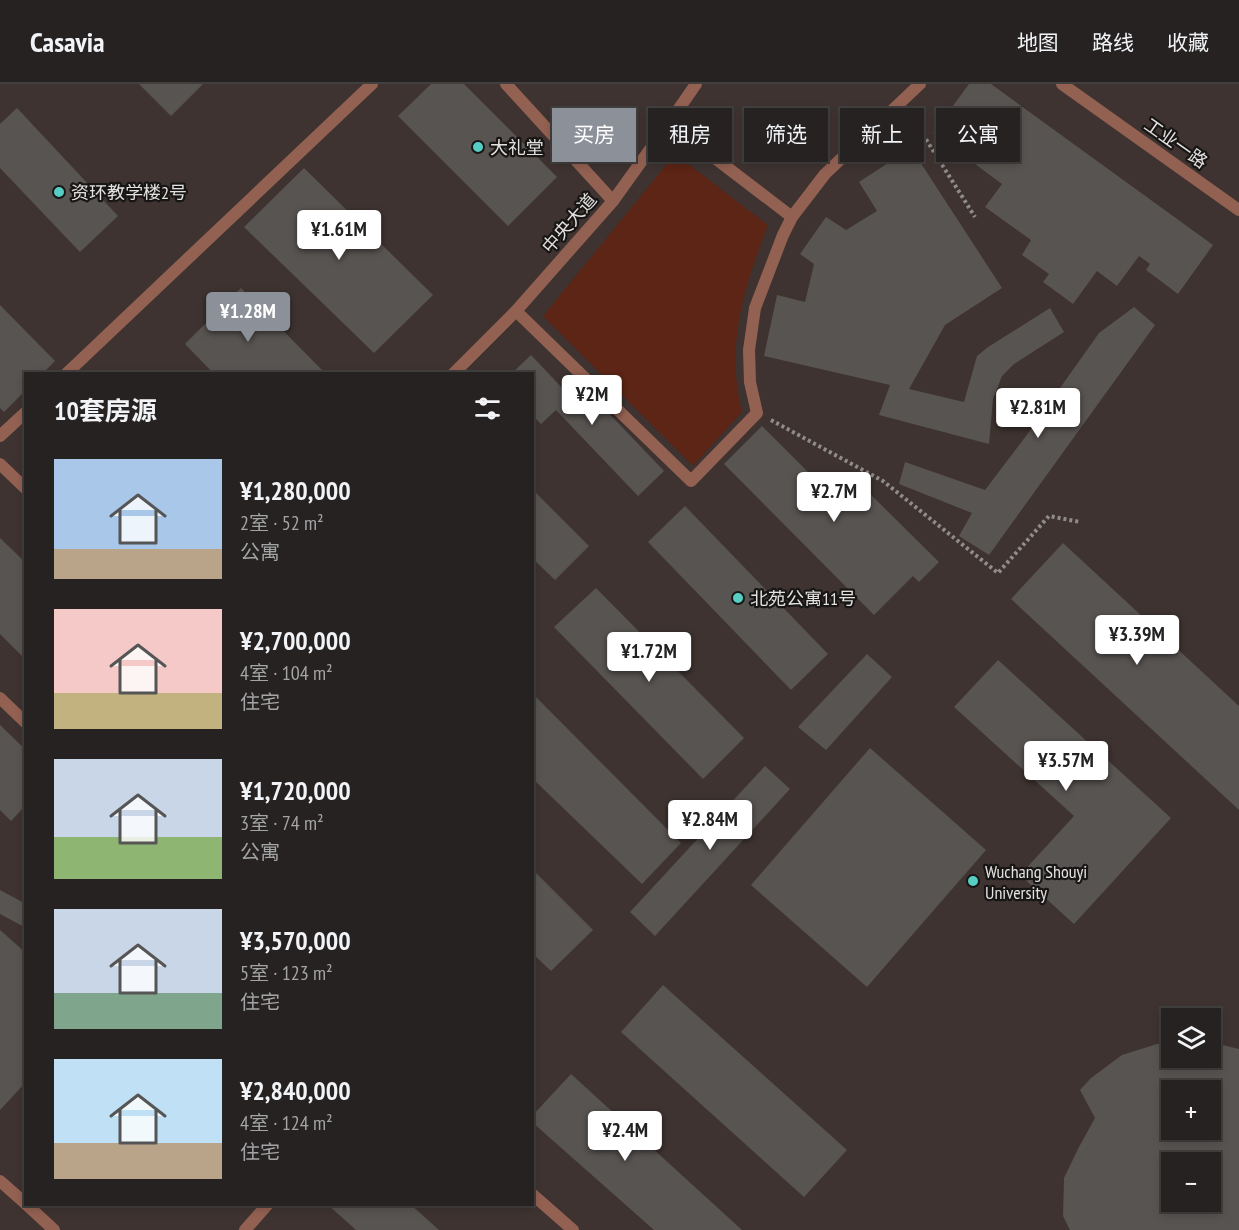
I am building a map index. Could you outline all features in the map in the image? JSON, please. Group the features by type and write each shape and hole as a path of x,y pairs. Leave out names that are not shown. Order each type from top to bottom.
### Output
{"street":[{"path":"68,372 372,84"},
{"path":"506,84 613,201"},
{"name":"中央大道","path":"679,108 696,84"},
{"path":"516,311 691,482 757,413 750,382 749,350 755,308 783,235 792,218 825,174 920,84"},
{"name":"工业一路","path":"1062,84 1239,210"},
{"name":"中央大道","path":"455,372 516,311 613,201 648,152"},
{"path":"719,162 792,218"},
{"path":"0,436 24,414"},
{"path":"0,464 24,487"},
{"path":"0,698 24,721"},
{"path":"0,1181 24,1202"},
{"path":"534,1196 573,1230"},
{"path":"28,1206 54,1230"},
{"path":"245,1230 266,1206"}],"path":[{"path":"901,101 975,217"},
{"path":"757,413 883,481 998,573 1049,516 1080,522"}],"shaded area":[{"path":"0,84 1239,84 1239,1230 0,1230"},
{"path":"668,162 685,162 768,225 751,271 736,340 737,387 742,412 693,466 543,316"}],"building":[{"path":"139,84 203,84 171,116"},
{"name":"大礼堂","path":"431,84 464,84 557,177 508,226 398,116"},
{"path":"969,84 991,84 1213,245 1178,294 1146,270 1150,264 1139,256 1117,286 1097,271 1073,304 1043,282 1049,274 1022,255 1031,240 985,207 1002,184 972,162 1020,162 1020,108 951,108"},
{"name":"资环教学楼2号","path":"17,108 118,216 80,252 0,168 0,124"},
{"path":"890,162 920,162 1002,288 945,325 909,389 964,402 977,356 988,347 1050,308 1064,332 1014,364 1002,376 993,399 989,444 879,415 890,385 764,356 777,295 805,302 814,264 800,254 826,217 846,230 877,211 859,182"},
{"path":"304,168 433,295 374,353 244,227"},
{"path":"241,288 324,372 212,372 185,344"},
{"path":"0,305 55,361 44,372 24,372 24,392 4,412 0,408"},
{"path":"1134,307 1155,325 989,555 959,536 972,513 899,484 905,462 985,490 1099,333"},
{"path":"531,355 568,394 579,382 664,471 638,496 556,410 541,424 534,417 534,372 513,372"},
{"path":"762,426 842,506 862,486 939,562 919,582 913,576 874,615 724,464"},
{"path":"534,491 589,546 555,580 534,560"},
{"name":"北苑公寓11号","path":"685,506 828,654 791,690 648,542"},
{"path":"0,538 24,561 24,658 0,634"},
{"path":"1063,543 1239,706 1239,810 1011,599"},
{"path":"596,588 744,738 703,779 554,627"},
{"path":"867,654 892,677 826,750 798,727"},
{"path":"998,660 1171,818 1074,924 1020,875 1074,816 954,707"},
{"path":"534,695 681,843 642,884 534,780"},
{"path":"0,725 24,748 24,807 11,821 0,810"},
{"path":"870,748 986,850 867,987 751,885"},
{"path":"765,766 790,789 655,936 630,912"},
{"path":"534,871 593,930 551,971 534,955"},
{"path":"0,890 24,903 24,927 0,914"},
{"path":"0,930 24,951 24,1084 0,1110"},
{"path":"663,985 847,1150 804,1197 621,1032"},
{"path":"1161,1044 1161,1068 1221,1068 1221,1045 1239,1049 1239,1230 1070,1230 1063,1216 1064,1178 1095,1118 1080,1090 1091,1078 1122,1055"},
{"path":"571,1074 742,1230 654,1230 534,1124 534,1114"},
{"path":"329,1206 412,1206 439,1230 356,1230"}],"place":[{"name":"大礼堂","path":"478,147"},
{"name":"资环教学楼2号","path":"59,192"},
{"name":"北苑公寓11号","path":"738,598"},
{"name":"Wuchang Shouyi University","path":"973,881"}]}
